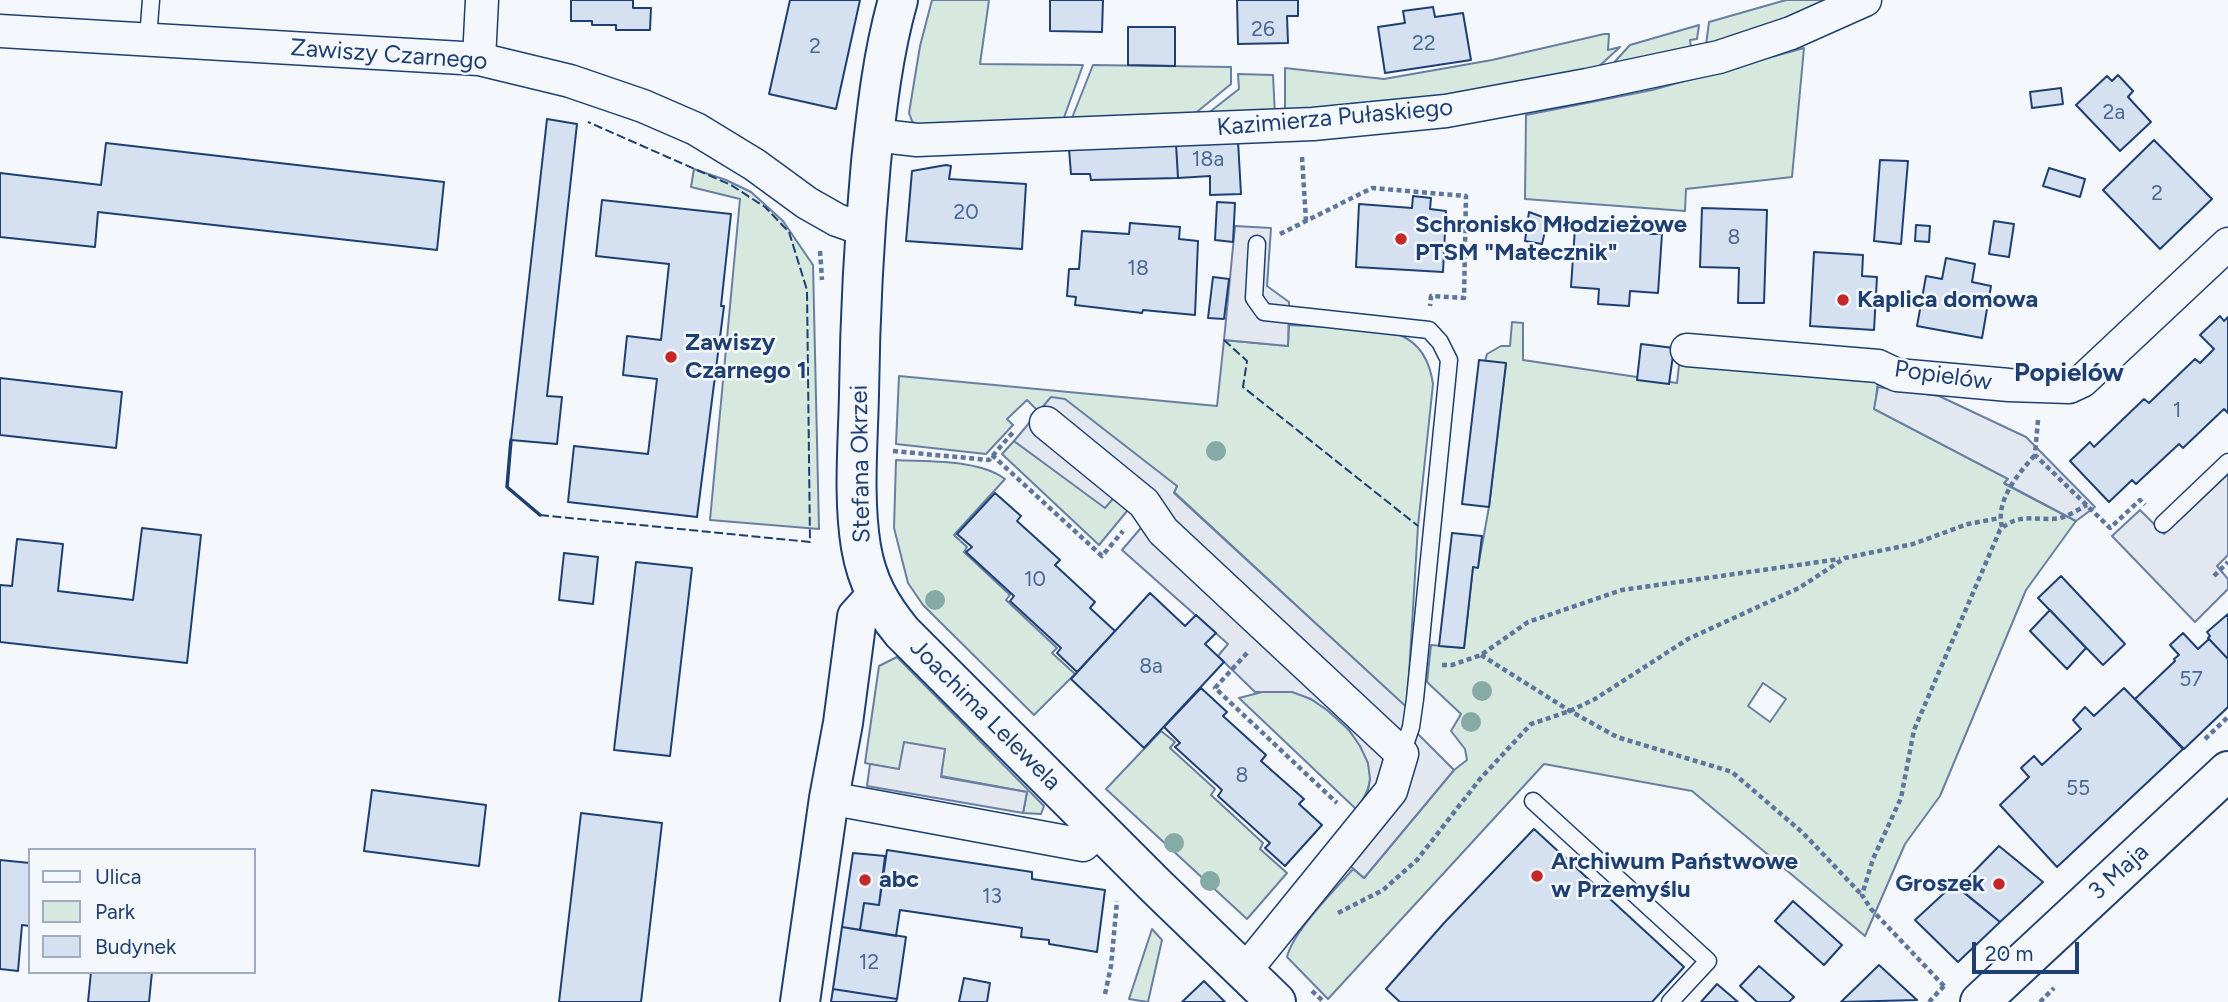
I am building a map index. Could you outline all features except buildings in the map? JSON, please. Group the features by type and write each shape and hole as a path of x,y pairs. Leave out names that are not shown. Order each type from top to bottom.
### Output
{"street":[{"path":"479,58 481,0"},
{"name":"Stefana Okrzei","path":"875,597 861,547 857,492 860,311 864,230 885,44 898,0"},
{"name":"Kazimierza Pułaskiego","path":"874,135 917,140 1313,124 1446,111 1719,57 1791,33 1865,0"},
{"name":"Zawiszy Czarnego","path":"0,31 479,58 570,81 643,106 696,129 755,164 807,203 837,220 864,230"},
{"name":"Popielów","path":"1687,350 1878,366 1897,375 2069,387 2082,380 2228,244"},
{"path":"1046,423 1144,502 1163,531 1402,754 1391,791 1255,959"},
{"path":"800,1002 829,798 843,723 856,617 875,597"},
{"name":"Joachima Lelewela","path":"875,597 902,632 1100,830 1255,959 1276,1002"},
{"name":"3 Maja","path":"1980,1002 2228,771"},
{"path":"829,798 1083,845 1100,830"}],"lane":[{"path":"148,38 151,0"},
{"path":"1257,244 1254,298 1264,312 1429,330 1440,342 1449,360 1419,663 1411,727 1402,754"},
{"path":"2163,524 2228,462"},
{"path":"1533,801 1708,961 1670,1002"}],"path":[{"path":"1302,147 1306,222"},
{"path":"1257,244 1372,188 1466,196 1464,298 1431,296 1429,330"},
{"path":"814,244 821,253 823,293"},
{"path":"2003,528 2000,518 2014,479 2035,455 2041,387"},
{"path":"888,450 989,460 1031,413 1046,423"},
{"path":"992,455 1102,556 1138,514 1148,507"},
{"path":"2035,455 2110,528 2140,500 2148,509"},
{"path":"1862,895 1873,859 1901,797 1914,730 2003,528 2007,523 2034,517 2061,518 2087,505"},
{"path":"1419,663 1452,665 1481,655 1528,622 1622,590 1845,558 1913,544 1968,524 2000,518"},
{"path":"1294,912 1317,923 1383,890 1417,860 1480,779 1531,724 1595,699 1688,639 1799,588 1845,558"},
{"path":"2214,576 2228,562"},
{"path":"1268,630 1215,688 1338,803"},
{"path":"1481,655 1617,737 1732,772 1803,833 1944,986"},
{"path":"1105,994 1111,966 1118,890"},
{"path":"1255,959 1324,1002"}],"green space":[{"path":"932,0 989,0 980,64 1083,65 1062,123 917,125 912,121 909,113 920,46"},
{"path":"1786,0 1829,0 1761,28 1706,45 1709,22"},
{"path":"1699,25 1697,39 1690,40 1691,48 1609,68 1630,45"},
{"path":"1609,34 1608,50 1620,47 1596,69 1485,91 1285,115 1285,68 1384,79 1492,60"},
{"path":"1804,48 1792,177 1686,189 1685,211 1525,199 1526,115 1652,90"},
{"path":"1093,65 1231,67 1231,84 1192,116 1070,123"},
{"path":"1238,74 1273,75 1275,116 1202,118 1239,89"},
{"path":"694,169 751,192 783,221 813,265 819,529 710,520 740,199 691,187"},
{"path":"1512,322 1523,323 1523,360 1677,383 1679,365 1878,379 1875,409 2009,479 2005,484 2076,521 2026,590 1940,796 1905,844 1865,936 1692,791 1544,764 1328,999 1287,957 1306,923 1353,869 1364,878 1454,770 1467,760 1465,749 1451,731 1461,714 1427,682 1431,645 1464,648 1473,567 1478,567 1489,507 1506,364 1485,361 1487,354 1501,346 1510,346","holes":["1763,683 1786,699 1770,722 1748,706"]},
{"path":"1289,325 1363,329 1402,336 1415,344 1430,369 1433,384 1418,526 1407,708 1174,492 1177,486 1038,411 1027,400 1007,419 1013,425 986,454 896,444 899,376 1217,406 1224,340 1288,346"},
{"path":"1014,441 1105,507 1117,493 1132,505 1099,545 1002,454"},
{"path":"896,460 968,465 982,468 1005,479 954,535 967,547 964,552 1010,595 1006,600 1057,648 1052,653 1075,674 1034,715 923,605 908,583 894,528"},
{"path":"897,657 1044,806 1041,814 1023,813 1027,792 941,776 944,749 899,770 865,763 879,666"},
{"path":"1266,691 1290,691 1306,697 1332,714 1355,738 1369,766 1370,780 1357,810 1239,698"},
{"path":"1161,731 1175,742 1170,748 1215,789 1211,795 1263,843 1260,849 1287,873 1247,919 1106,789"},
{"path":"1152,929 1162,940 1148,1002 1129,999"}],"shaded area":[{"path":"1235,226 1271,228 1267,286 1289,302 1288,346 1224,340"},
{"path":"1878,387 1939,396 2026,437 2095,507 2076,521 2004,483 2008,479 1874,409"},
{"path":"1051,397 1065,399 1177,486 1174,493 1413,713 1411,727 1454,770 1364,878 1339,856 1357,810 1368,791 1368,763 1360,746 1349,730 1311,699 1292,692 1255,692 1218,656 1228,644 1122,550 1146,522 1117,494 1105,508 1014,441"},
{"path":"2228,473 2228,555 2217,566 2228,579 2228,589 2195,622 2112,536 2140,510 2164,534"},
{"path":"904,742 945,749 941,777 1027,792 1023,813 867,786 870,764 899,769"}],"fence":[{"path":"540,515 810,542 807,290 789,232 765,207 731,185 588,122"},
{"path":"1224,340 1247,361 1243,387 1418,526"}],"wall":[{"path":"511,440 507,487 540,515"}],"place":[{"name":"Schronisko Młodzieżowe PTSM \"Matecznik\"","path":"1401,239"},
{"name":"Kaplica domowa","path":"1843,300"},
{"name":"Zawiszy Czarnego 1","path":"671,357"},
{"name":"Archiwum Państwowe w Przemyślu","path":"1537,876"},
{"name":"abc","path":"865,880"},
{"name":"Groszek","path":"1999,884"}],"district":[{"name":"Popielów","path":"2069,373"}]}
